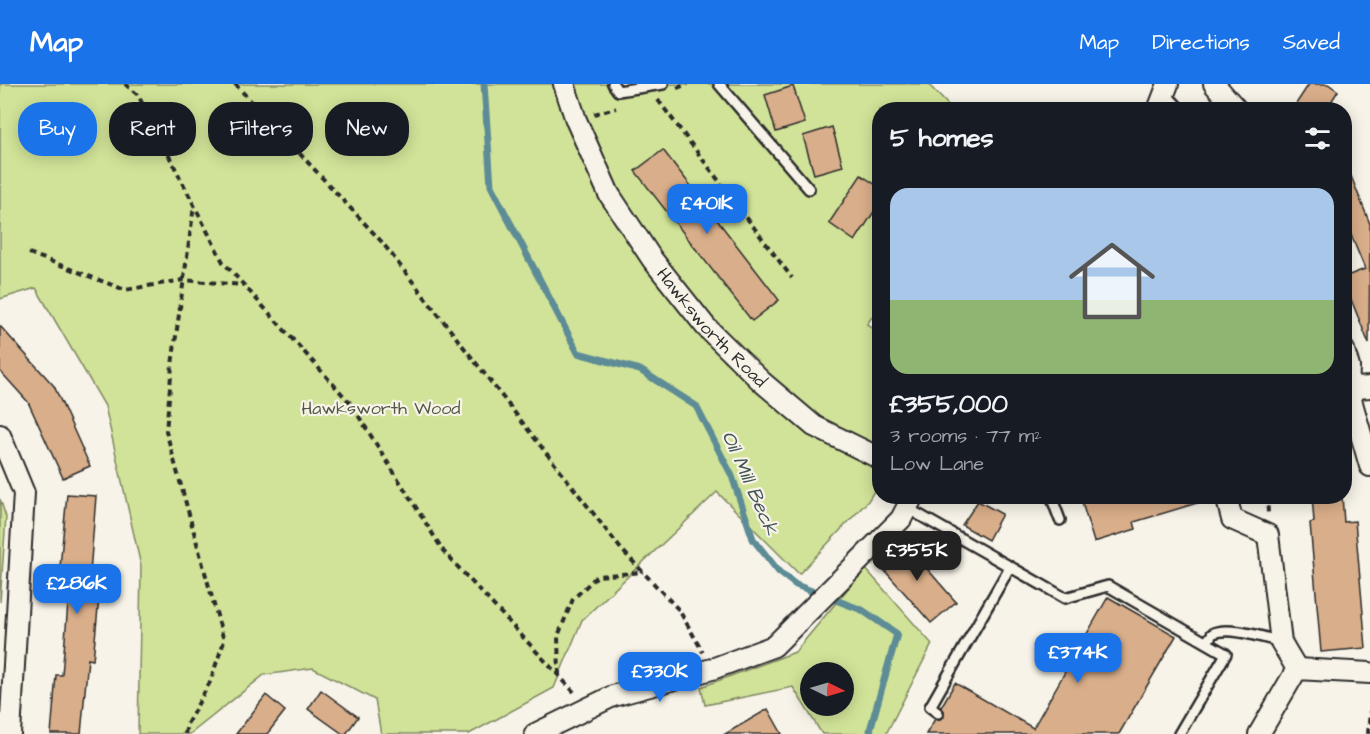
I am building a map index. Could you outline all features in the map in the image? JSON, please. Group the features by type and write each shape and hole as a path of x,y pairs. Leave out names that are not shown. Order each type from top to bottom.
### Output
{"street":[{"name":"Hawksworth Road","path":"564,84 576,120 609,195 652,259 706,327 762,382 814,426 872,455"},
{"path":"1214,84 1230,102"},
{"path":"1352,388 1370,387"},
{"path":"1352,408 1370,466"},
{"path":"0,435 24,493 10,734"},
{"path":"535,734 613,696 712,669 774,646 901,519 909,504"},
{"path":"1228,504 1232,519 1268,535 1281,642 1297,669"},
{"path":"1297,669 1370,673"},
{"path":"1259,734 1297,669"}],"lane":[{"path":"613,84 618,91 636,86 663,84"},
{"path":"719,84 809,189"},
{"path":"913,504 1010,567 1065,598 1108,586 1226,654 1179,734"},
{"path":"1054,504 1060,520"},
{"path":"938,712 930,707 1010,567"},
{"path":"1206,642 1212,634 1225,631 1251,634 1281,642"}],"path":[{"path":"125,84 138,95 224,262 351,404 444,552 587,709"},
{"path":"235,84 381,241 621,549 679,610 712,669"},
{"path":"654,95 792,278"},
{"path":"185,734 187,724 210,682 224,641 166,431 183,279 194,206"},
{"path":"28,253 125,290 183,279 244,285"},
{"path":"559,676 558,636 573,599 597,576 643,572"},
{"path":"1368,734 1370,711"}],"green space":[{"name":"Hawksworth Wood","path":"0,84 928,84 945,102 872,102 872,317 867,324 872,328 872,494 868,501 799,574 717,492 582,620 554,688 469,734 381,734 375,700 313,668 264,675 190,734 138,734 141,566 105,406 36,288 0,299"},
{"path":"0,499 6,517 0,602"},
{"path":"865,568 932,644 886,734 822,734 811,716 854,716 854,662 800,662 800,698 793,687 705,705 701,687 795,652"}],"building":[{"path":"1309,84 1328,84 1338,91 1331,102 1297,102"},
{"path":"793,86 805,123 776,132 765,95"},
{"path":"832,127 843,166 814,174 803,136"},
{"path":"663,150 779,300 752,321 635,171"},
{"path":"861,175 872,182 872,215 855,241 829,223"},
{"path":"1352,179 1370,224 1369,344 1352,302 1352,274 1365,269 1352,237"},
{"path":"0,326 54,386 90,466 63,478 28,402 0,371"},
{"path":"67,494 96,496 89,586 100,587 93,660 88,659 81,734 51,734 56,675 62,675 71,568 60,567"},
{"path":"976,504 984,504 1002,514 988,540 962,525"},
{"path":"1082,504 1194,504 1134,522 1136,529 1094,542"},
{"path":"1313,504 1343,504 1344,522 1355,521 1366,648 1321,652 1310,523 1314,522"},
{"path":"903,541 956,602 931,623 878,563"},
{"path":"1108,597 1176,636 1119,734 926,734 935,719 944,717 941,707 955,683 1033,728"},
{"path":"321,690 358,717 346,734 308,709"},
{"path":"266,695 285,711 267,734 236,734"},
{"path":"768,709 782,734 725,734"}],"waterway":[{"name":"Oil Mill Beck","path":"484,84 491,186 578,353 640,370 696,406 732,476 753,539 779,572 796,585 862,610 897,634 870,730 872,734"}]}
